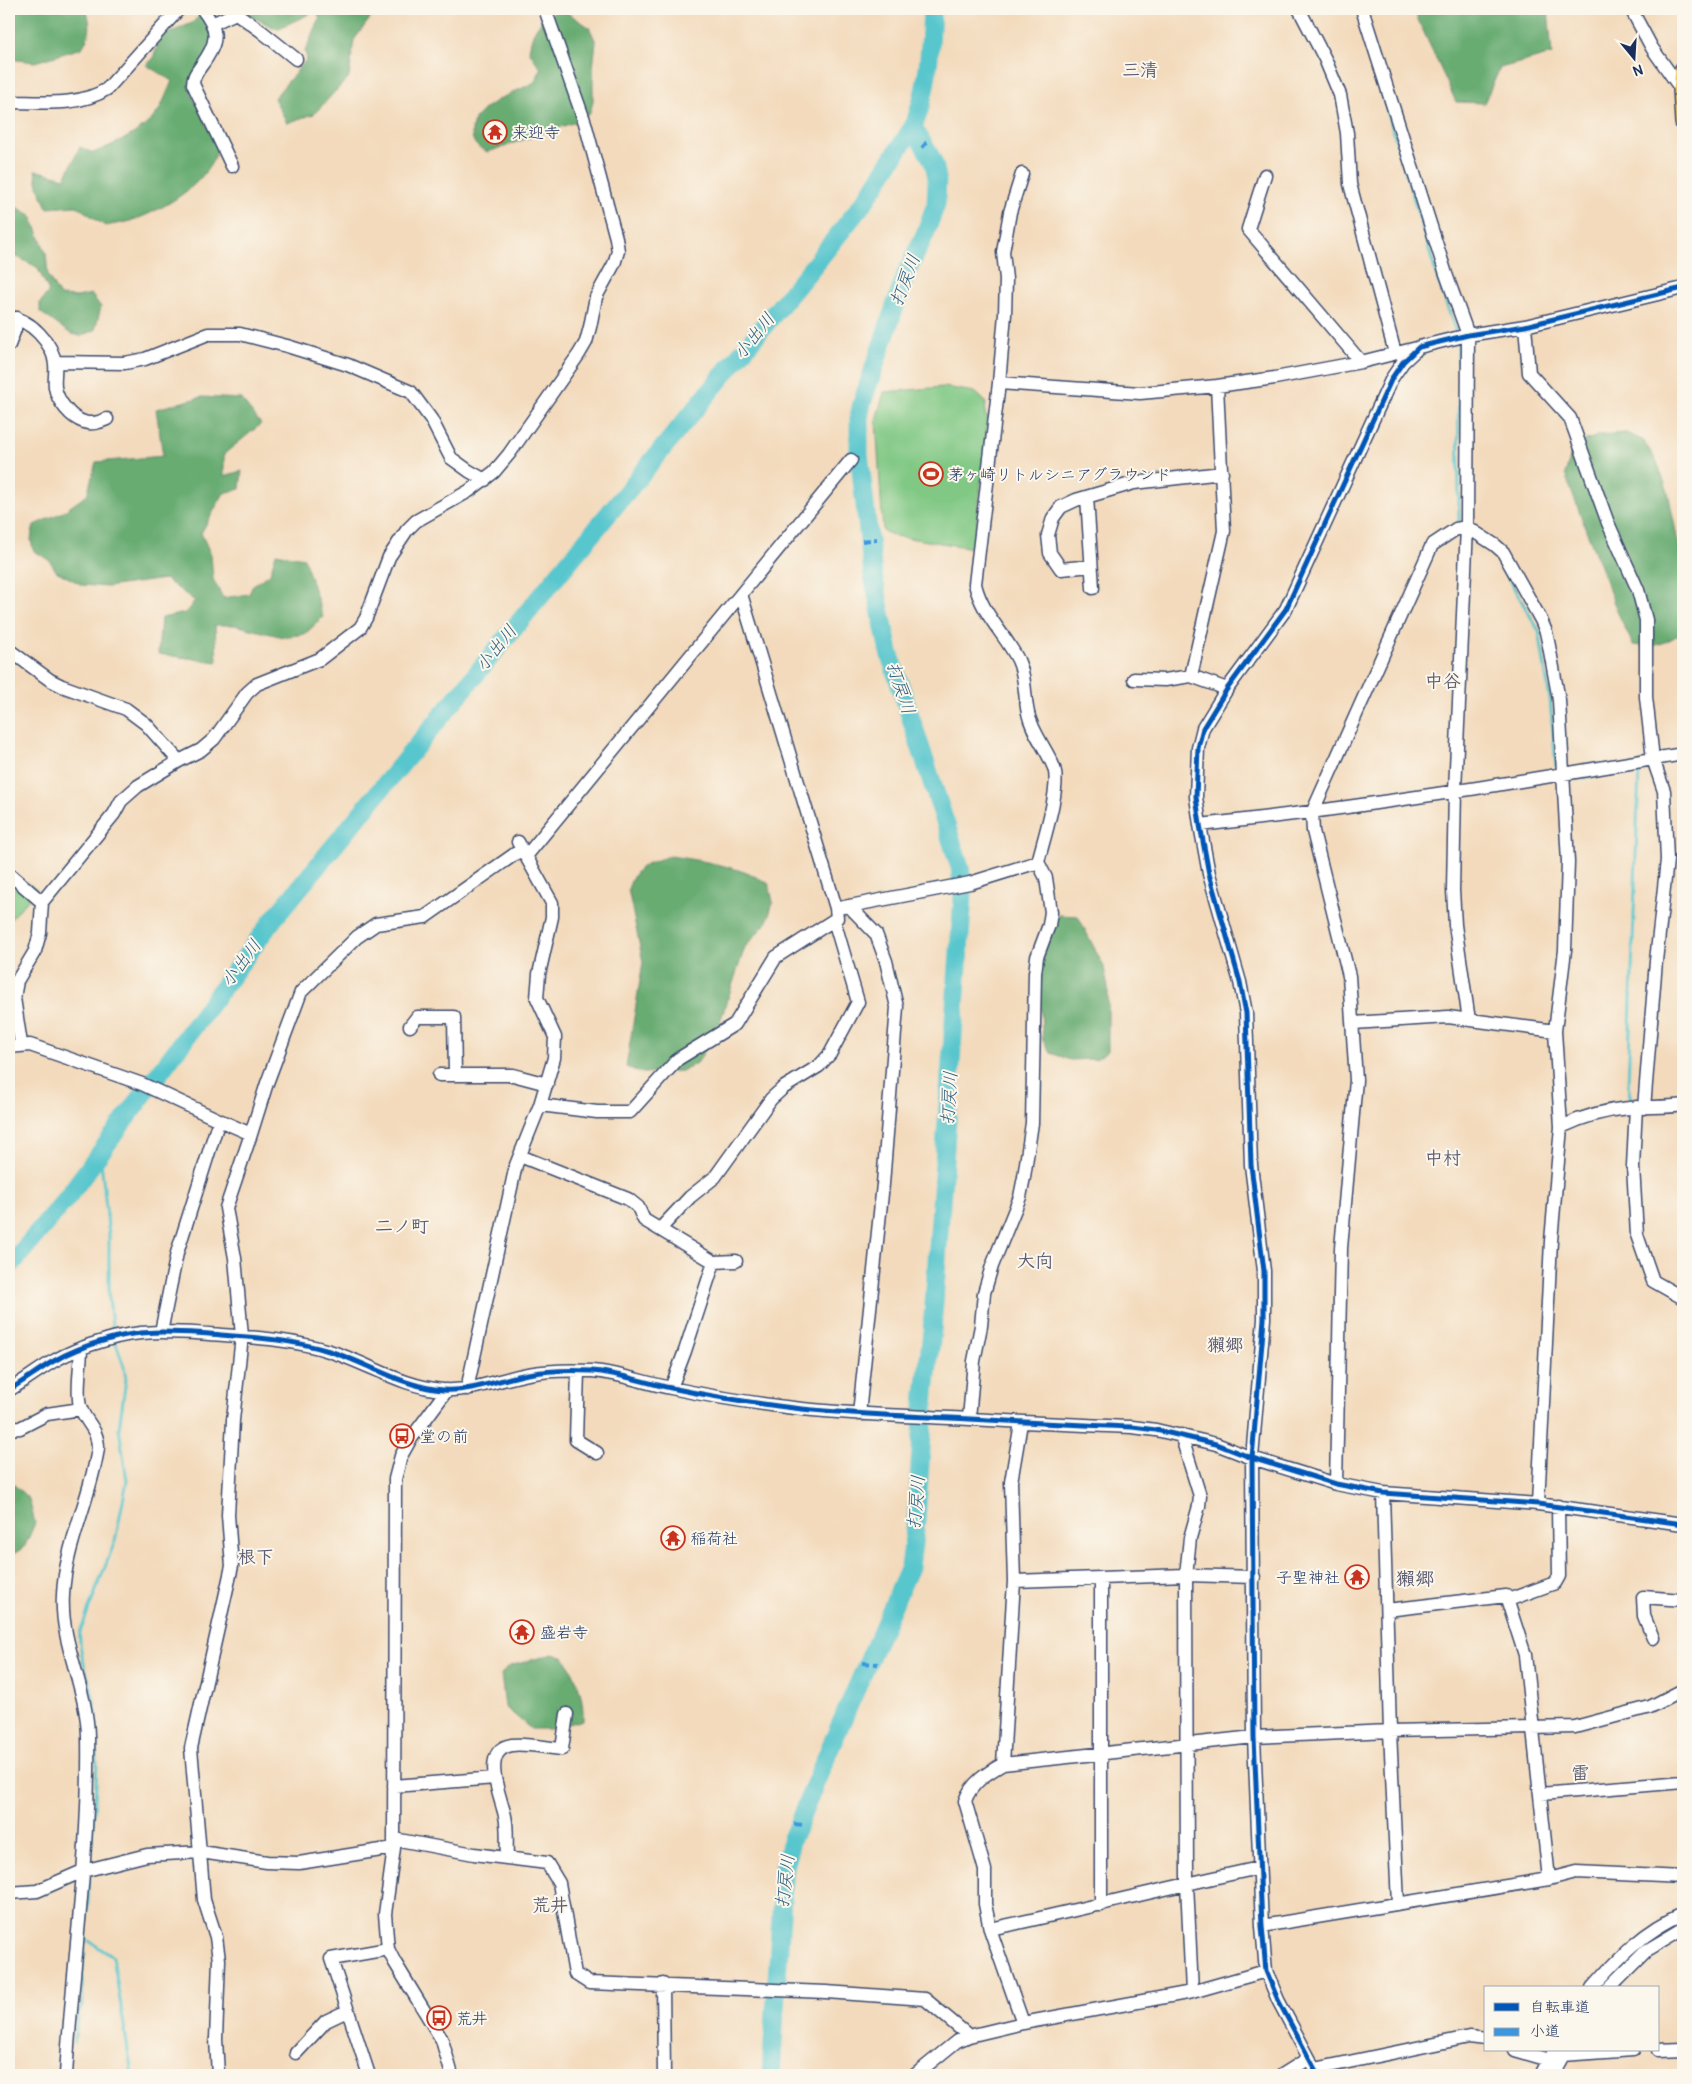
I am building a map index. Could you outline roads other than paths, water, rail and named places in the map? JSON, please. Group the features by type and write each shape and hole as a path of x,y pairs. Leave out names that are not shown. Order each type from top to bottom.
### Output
{"main road":[{"path":"1683,69 1681,89 1683,123"}],"street":[{"path":"9,102 79,101 96,97 107,89 179,9"},
{"path":"202,9 214,24 215,39 212,52 193,77 193,84 232,166"},
{"path":"251,1134 142,1084 30,1044 15,1046 14,990 35,950 40,933 42,902 114,814 122,801 138,786 201,750 214,739 247,693 257,684 320,659 360,628 366,618 389,557 407,530 416,521 485,480 509,454 579,354 590,327 596,297 614,264 618,251 585,123 545,9"},
{"path":"1299,9 1326,58 1340,95 1347,133 1350,184 1395,353"},
{"path":"1362,9 1446,274 1461,337 1468,527 1455,790 1453,890 1455,925 1469,1020"},
{"path":"1631,9 1652,48 1681,89"},
{"path":"214,24 236,13 262,31 296,60"},
{"path":"969,1419 974,1361 981,1326 984,1293 992,1266 1020,1197 1032,1123 1035,973 1037,957 1049,925 1050,912 1046,878 1038,862 1050,817 1056,773 1031,725 1023,675 1018,660 982,605 975,584 999,383 1006,279 1002,252 1010,212 1022,174"},
{"path":"1265,174 1248,230 1361,362"},
{"path":"999,383 1140,394 1275,378 1361,362 1461,337 1525,326 1683,288"},
{"path":"9,345 15,328 13,318"},
{"path":"13,318 29,324 45,340 55,362 55,388 63,406 84,422 96,423 107,419"},
{"path":"1525,326 1529,373 1570,418 1608,523 1638,590 1646,620 1646,697 1653,759 1664,791 1667,860 1633,1166 1637,1235 1653,1282 1683,1298"},
{"path":"55,362 125,363 145,359 208,334 240,334 287,346 348,365 411,392 431,419 451,458 485,480"},
{"path":"1314,2067 1278,2000 1266,1972 1259,1868 1254,1737 1252,1458 1264,1319 1264,1271 1251,1164 1246,1013 1240,982 1209,874 1200,825 1196,797 1198,748 1203,728 1227,689 1286,609 1392,378 1403,362 1419,347"},
{"path":"1191,676 1224,530 1217,386"},
{"path":"218,2075 216,2039 219,1960 216,1937 204,1900 191,1748 232,1566 228,1514 233,1420 242,1336 235,1258 226,1208 267,1083 301,992 357,937 376,924 426,917 522,848 740,594 851,460"},
{"path":"1091,566 1061,569 1050,553 1048,535 1053,518 1061,507 1087,496 1134,483 1222,474"},
{"path":"1087,496 1093,588"},
{"path":"1336,1484 1341,1248 1356,1080 1349,976 1313,831 1312,813 1432,545 1456,530 1468,527 1503,552 1546,632 1559,700 1568,862 1565,950 1555,1031 1561,1127 1551,1241 1538,1504"},
{"path":"660,1230 690,1198 715,1177 771,1099 784,1088 819,1066 830,1054 858,1002 839,912 740,594"},
{"path":"9,650 50,680 126,709 146,724 179,761"},
{"path":"1134,680 1165,680 1191,676 1227,689"},
{"path":"1200,825 1312,813 1563,775 1683,754"},
{"path":"467,1389 516,1166 540,1105 554,1058 556,1037 537,998 539,974 552,916 552,904 522,848"},
{"path":"540,1105 597,1112 630,1112 678,1059 735,1024 776,957 839,912 970,883 1038,862"},
{"path":"9,876 12,876 27,887 42,902"},
{"path":"839,912 876,934 886,961 897,1007 883,1184 859,1414"},
{"path":"410,1026 417,1017 454,1017 455,1075"},
{"path":"1353,1023 1448,1017 1555,1031"},
{"path":"439,1075 513,1076 547,1084"},
{"path":"1561,1127 1579,1118 1640,1108 1663,1108 1683,1105"},
{"path":"161,1332 177,1253 219,1120"},
{"path":"520,1156 628,1199 638,1206 644,1220 714,1262 736,1261"},
{"path":"670,1388 685,1351 714,1262"},
{"path":"9,1390 53,1362 81,1348 108,1339 133,1334 161,1332 242,1336 299,1343 326,1350 352,1358 403,1382 420,1387 447,1390 467,1389 529,1373 578,1371 619,1375 670,1388 749,1402 859,1414 1132,1427 1181,1435 1216,1444 1252,1458 1336,1484 1383,1493 1558,1506 1683,1524"},
{"path":"66,2075 83,1871 87,1719 65,1634 63,1613 66,1571 98,1448 98,1439 94,1428 81,1409 79,1398 81,1348"},
{"path":"578,1371 576,1440 597,1453"},
{"path":"447,1390 401,1456 395,1479 394,1844 385,1914 388,1949 442,2040 452,2075"},
{"path":"9,1429 20,1428 47,1414 81,1409"},
{"path":"1003,1764 1014,1581 1011,1482 1022,1422"},
{"path":"1181,1435 1200,1496 1190,1538 1186,1575 1187,1883 1192,1992"},
{"path":"1383,1493 1388,1610 1390,1731 1398,1904"},
{"path":"1508,1600 1555,1583 1559,1576 1558,1506"},
{"path":"1014,1581 1186,1575 1254,1577"},
{"path":"1101,1579 1101,1905"},
{"path":"1388,1610 1506,1596 1525,1655 1549,1879"},
{"path":"1653,1638 1644,1616 1643,1597 1683,1600"},
{"path":"1023,2023 990,1929 984,1904 985,1870 965,1801 968,1790 986,1774 1003,1764 1254,1737 1390,1731 1575,1727 1650,1706 1683,1690"},
{"path":"506,1858 506,1818 495,1778 493,1762 503,1748 512,1745 562,1749 567,1714"},
{"path":"394,1786 495,1778"},
{"path":"1541,1794 1683,1782"},
{"path":"9,1893 37,1891 83,1871 146,1855 201,1852 267,1862 299,1863 394,1844 547,1863 559,1884 575,1974 589,1983 663,1984 925,1999 969,2036"},
{"path":"990,1929 1259,1868"},
{"path":"1262,1926 1483,1888 1549,1879 1576,1872 1683,1877"},
{"path":"1594,1986 1622,1954 1648,1934 1683,1914"},
{"path":"1611,1986 1646,1951 1683,1929"},
{"path":"369,2075 331,1959 388,1949"},
{"path":"915,2075 957,2041 969,2036 1023,2023 1192,1992 1266,1972"},
{"path":"663,1984 664,2075"},
{"path":"296,2053 326,2021 347,2011"},
{"path":"1282,2075 1314,2067 1470,2038 1484,2039"},
{"path":"1660,2050 1683,2050"},
{"path":"1536,2052 1558,2054 1596,2052"},
{"path":"1541,2075 1558,2054"},
{"path":"1552,2075 1558,2054"}],"waterway":[{"name":"小出川","path":"9,1267 66,1199 272,921 865,201 913,127 918,113 926,84 932,9"},
{"path":"1374,67 1438,280 1457,335"},
{"name":"打戻川","path":"771,2075 784,1867 791,1841 830,1748 910,1567 916,1521 925,1393 932,1331 963,895 960,867 889,652 873,575 859,453 859,417 862,403 906,274 925,234 936,204 937,178 935,168 932,159 913,127"},
{"path":"1458,342 1459,521"},
{"path":"1476,543 1493,552 1539,631 1550,699 1556,766"},
{"path":"1573,779 1639,769 1628,1086 1631,1100"},
{"path":"100,1152 109,1235 109,1298 113,1334"},
{"path":"90,1866 97,1771 97,1733 95,1704 81,1650 80,1632 115,1541 127,1481 119,1428 126,1379 115,1340"},
{"path":"74,2042 78,2013 83,2005 82,1980 90,1872"},
{"path":"86,1939 113,1957 132,2075"}],"place":[{"name":"来迎寺","path":"495,132"},
{"name":"茅ヶ崎リトルシニアグラウンド","path":"931,474"},
{"name":"堂の前","path":"402,1436"},
{"name":"稲荷社","path":"673,1538"},
{"name":"子聖神社","path":"1357,1577"},
{"name":"盛岩寺","path":"522,1632"},
{"name":"荒井","path":"439,2018"}],"district":[{"name":"三清","path":"1140,70"},
{"name":"中谷","path":"1443,681"},
{"name":"中村","path":"1443,1158"},
{"name":"二ノ町","path":"402,1226"},
{"name":"大向","path":"1035,1261"},
{"name":"獺郷","path":"1225,1345"},
{"name":"根下","path":"256,1557"},
{"name":"獺郷","path":"1415,1578"},
{"name":"雷","path":"1580,1773"},
{"name":"荒井","path":"550,1905"}]}
